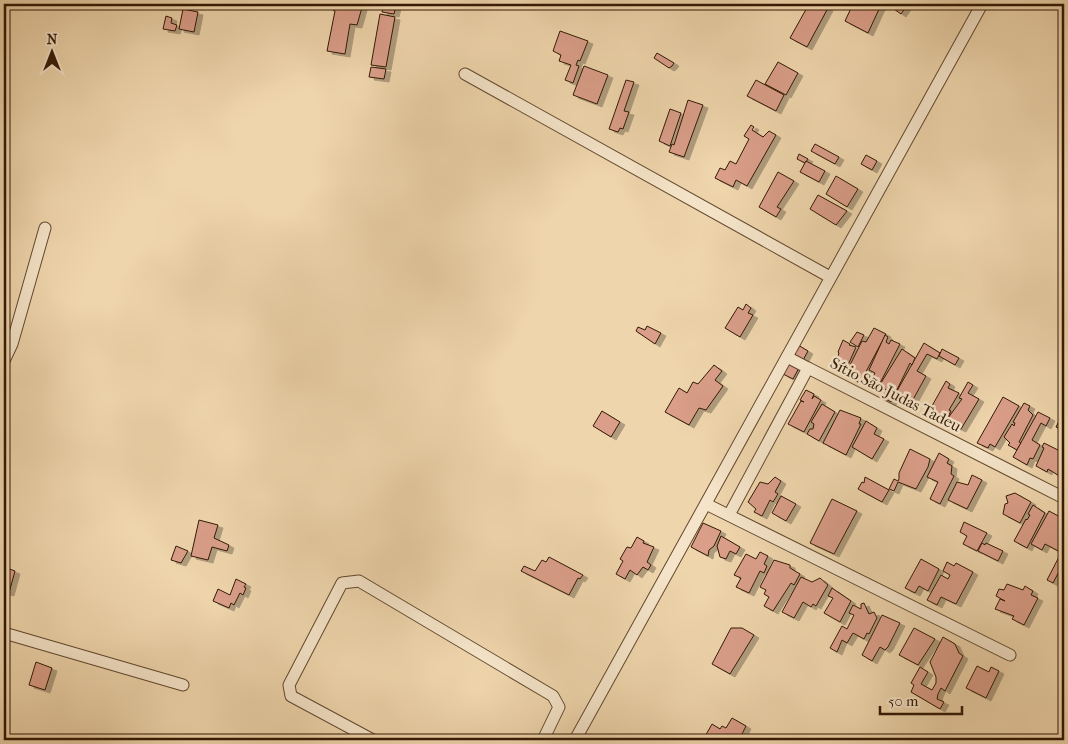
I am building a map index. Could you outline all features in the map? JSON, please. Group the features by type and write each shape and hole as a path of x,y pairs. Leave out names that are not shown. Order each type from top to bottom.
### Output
{"street":[{"path":"575,740 981,4"},
{"path":"465,74 830,277"},
{"path":"4,362 12,344 45,228"},
{"path":"787,357 808,368"},
{"name":"Sítio São Judas Tadeu","path":"729,515 808,368 1064,498"},
{"path":"706,504 1010,655"},
{"path":"373,740 291,696 289,685 342,583 359,581 553,696 559,707 543,740"},
{"path":"4,633 183,685"}],"building":[{"path":"334,4 363,4 357,25 350,24 345,54 327,51 335,11 333,10"},
{"path":"384,4 396,6 394,14 382,12"},
{"path":"809,4 820,4 828,8 807,47 790,38"},
{"path":"853,4 876,4 880,7 868,33 845,21"},
{"path":"887,4 908,4 901,14"},
{"path":"183,9 198,12 194,32 179,29"},
{"path":"380,14 395,17 386,67 371,65"},
{"path":"166,16 172,18 171,23 177,25 175,31 163,29"},
{"path":"560,31 588,41 580,61 578,60 576,65 579,66 573,83 565,80 571,65 559,61 561,55 553,51"},
{"path":"657,53 674,63 672,66 669,68 654,58"},
{"path":"778,62 798,73 786,95 765,84"},
{"path":"584,66 608,75 597,104 573,95"},
{"path":"371,67 386,69 384,79 369,77"},
{"path":"626,80 634,82 624,111 629,112 623,129 620,128 618,132 609,129"},
{"path":"756,80 784,95 776,111 747,96"},
{"path":"688,100 703,105 684,157 669,152 672,144 674,145"},
{"path":"670,109 681,113 670,146 659,141"},
{"path":"751,125 754,127 752,130 763,137 769,131 776,135 747,186 736,180 733,187 715,178 720,168 725,170 730,161 736,164 749,139 744,136"},
{"path":"815,144 839,157 835,164 811,151"},
{"path":"799,154 808,159 805,163 797,159"},
{"path":"866,155 877,161 872,170 861,164"},
{"path":"806,161 825,171 819,182 800,172"},
{"path":"778,172 794,181 777,207 781,209 776,217 759,207"},
{"path":"836,176 858,189 847,207 826,194"},
{"path":"818,195 847,211 836,225 810,209"},
{"path":"746,304 751,308 748,313 753,315 740,337 725,328 738,307 743,310"},
{"path":"647,326 661,333 655,344 636,331 638,327 645,330"},
{"path":"874,328 886,334 860,383 845,375 862,341 866,342"},
{"path":"857,332 864,335 858,347 850,342"},
{"path":"885,335 888,337 886,342 889,344 891,340 900,344 877,389 866,384 869,384 875,373 869,370"},
{"path":"843,340 849,345 856,347 844,374 834,368"},
{"path":"924,343 940,353 937,359 927,354 917,371 926,376 910,405 903,400 902,403 893,398"},
{"path":"798,345 808,351 793,379 783,374"},
{"path":"902,349 915,358 912,365 910,363 891,402 882,397 887,390 879,386"},
{"path":"942,349 959,358 955,365 939,356"},
{"path":"714,365 722,371 715,380 723,386 706,410 699,408 689,425 665,412 679,388 687,393 693,382 698,384"},
{"path":"946,381 950,384 948,388 959,393 949,410 951,411 947,419 942,416 940,420 928,413"},
{"path":"968,382 973,385 968,393 979,399 961,429 945,422 962,399 959,398"},
{"path":"806,390 814,394 812,399 814,396 821,400 804,432 788,424 801,401 804,402 800,400"},
{"path":"1003,397 1019,406 995,447 990,444 988,448 977,443"},
{"path":"1024,403 1030,406 1028,410 1033,415 1019,442 1021,443 1017,450 1008,445 1010,443 1004,437 1012,424 1014,426 1015,423 1013,422"},
{"path":"822,404 835,412 819,441 807,434 810,429 813,429 814,424 811,422"},
{"path":"840,410 861,418 859,424 861,424 846,455 823,443"},
{"path":"602,411 620,422 611,437 593,426"},
{"path":"1038,412 1050,418 1046,426 1041,423 1032,440 1040,445 1033,459 1030,458 1027,465 1013,457"},
{"path":"1061,417 1064,419 1064,431 1056,427"},
{"path":"866,421 877,428 874,434 884,439 872,459 852,447"},
{"path":"1044,443 1064,453 1064,476 1061,477 1048,469 1047,472 1036,466 1044,448 1042,447"},
{"path":"910,449 930,459 928,467 916,489 898,482 894,491 889,489 894,479 898,481 899,473"},
{"path":"939,453 949,459 947,463 952,466 951,474 954,476 940,504 930,499 938,482 927,477"},
{"path":"972,475 982,480 967,509 948,500 957,482 968,485"},
{"path":"775,477 781,481 775,492 778,494 773,502 770,500 762,516 754,512 756,509 748,502 760,482 768,484"},
{"path":"865,477 889,490 882,502 858,489 862,482 864,483"},
{"path":"1015,493 1031,502 1020,523 1003,514 1005,504 1008,503 1006,496"},
{"path":"781,496 796,504 786,521 772,513"},
{"path":"832,499 857,511 834,554 810,543"},
{"path":"1033,505 1045,513 1027,548 1014,541 1030,515 1028,514"},
{"path":"1049,511 1064,519 1064,554 1045,544 1042,550 1031,544"},
{"path":"199,520 218,525 214,538 229,545 227,551 212,547 208,560 191,556"},
{"path":"964,522 987,533 977,551 963,544 967,536 960,532"},
{"path":"703,523 721,531 714,546 709,550 708,556 691,547"},
{"path":"721,536 740,547 736,554 730,551 726,559 720,557 717,546"},
{"path":"637,537 644,541 643,543 654,547 647,562 651,565 648,570 643,567 637,575 630,570 625,579 616,574 623,561 620,559 627,547 631,548"},
{"path":"982,543 1003,551 998,561 978,551"},
{"path":"176,546 188,551 181,563 171,560"},
{"path":"760,552 768,556 764,564 767,566 764,573 760,571 749,593 736,587 741,578 734,575 746,554 756,559"},
{"path":"1060,555 1064,557 1064,562 1053,583 1047,580"},
{"path":"549,557 583,575 580,579 578,578 569,595 521,571 524,566 535,571 542,560 546,562"},
{"path":"921,559 939,569 928,591 919,586 915,593 905,588"},
{"path":"774,560 790,565 790,568 800,574 794,585 791,583 773,611 764,606 769,597 764,594 766,590 760,587"},
{"path":"947,562 954,566 956,563 973,572 956,604 941,597 937,605 927,600 941,575 948,579 950,575 943,571"},
{"path":"4,567 15,571 9,593 4,592"},
{"path":"801,577 812,582 820,578 828,585 816,606 813,604 811,607 803,602 794,618 782,612"},
{"path":"236,579 246,584 244,587 246,588 243,595 240,593 234,605 231,603 229,608 213,601 218,589 230,595"},
{"path":"1007,584 1023,590 1025,586 1033,591 1031,595 1038,598 1024,625 1012,619 1014,616 995,609 1000,599 1005,601 996,596 999,589 1004,590"},
{"path":"832,588 851,601 840,622 824,613 833,598 828,596"},
{"path":"864,603 869,614 874,612 877,618 869,634 867,633 864,639 853,633 847,643 842,640 837,652 830,648 842,626 847,629 854,615 849,613 853,605 861,609 861,604"},
{"path":"882,615 900,623 888,647 885,650 880,647 872,661 862,655"},
{"path":"731,628 742,628 754,635 730,674 712,664"},
{"path":"914,628 935,639 918,665 899,655"},
{"path":"943,637 955,644 959,653 963,656 945,691 941,688 938,694 937,699 944,702 940,709 911,692 914,685 911,683 920,667 928,672 921,684 932,690 936,683 936,677 930,662"},
{"path":"36,662 52,668 45,690 29,685"},
{"path":"977,666 989,672 991,667 999,671 986,698 966,688"},
{"path":"732,718 746,726 739,740 703,740 712,724 720,729 722,726 726,728"}]}
